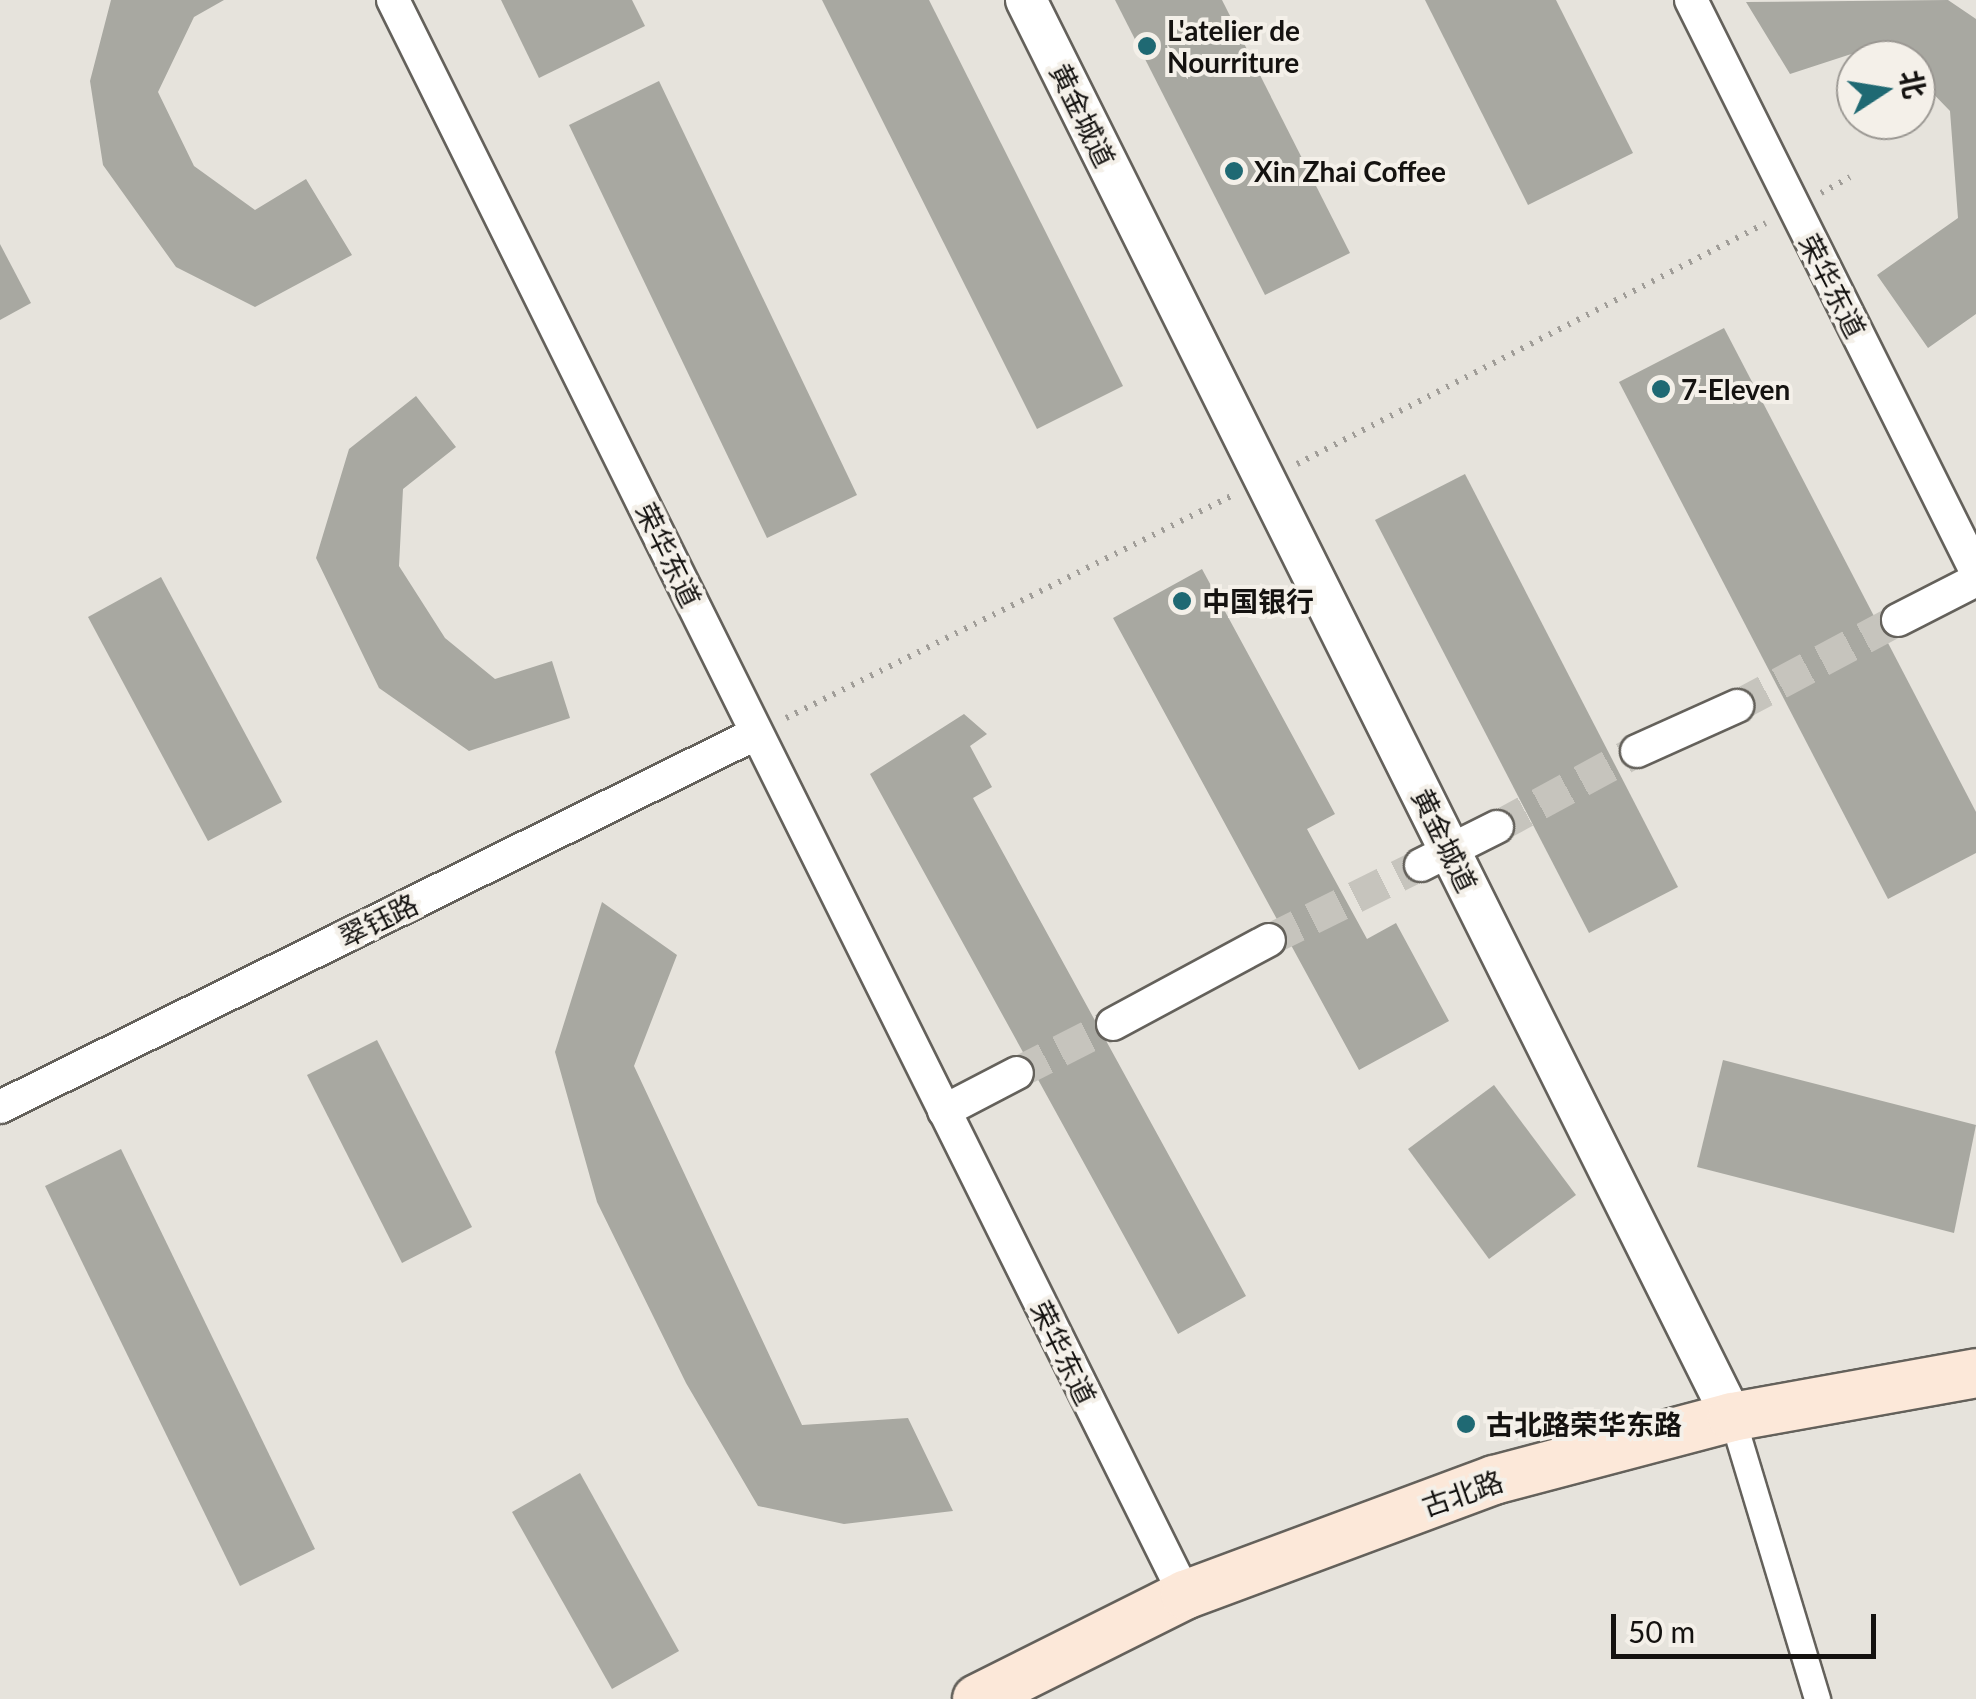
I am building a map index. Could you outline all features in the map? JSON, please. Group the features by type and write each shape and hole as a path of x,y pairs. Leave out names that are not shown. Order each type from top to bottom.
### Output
{"main road":[{"name":"古北路","path":"978,1699 1185,1594 1494,1480 1732,1417 1976,1373"}],"street":[{"name":"荣华东道","path":"394,0 1185,1594"},
{"name":"黄金城道","path":"1026,0 1265,480 1435,858 1732,1417 1817,1699"},
{"name":"荣华东道","path":"1690,0 1976,571"},
{"path":"1898,620 1976,580"},
{"path":"1637,751 1737,706"},
{"name":"翠钰路","path":"0,1106 757,732"},
{"path":"1435,858 1496,827"},
{"path":"1114,1024 1269,940"},
{"path":"944,1110 1017,1073"}],"path":[{"path":"757,732 1265,480 1850,177"}],"building":[{"path":"111,0 224,0 194,17 158,92 194,166 255,210 306,179 352,255 255,307 176,267 103,165 90,81"},
{"path":"501,0 632,0 645,26 539,78"},
{"path":"822,0 929,0 1123,386 1037,429"},
{"path":"1115,0 1222,0 1350,253 1265,295"},
{"path":"1425,0 1556,0 1633,153 1528,205"},
{"path":"1948,0 1976,19 1976,314 1928,348 1877,275 1958,218 1950,111 1936,97 1936,40 1836,40 1836,59 1790,74 1746,2"},
{"path":"659,81 857,495 767,538 569,125"},
{"path":"0,244 31,303 0,320"},
{"path":"1724,328 1976,812 1976,853 1888,899 1619,382"},
{"path":"416,396 456,447 403,489 399,566 445,638 495,679 552,661 570,718 469,751 379,688 316,558 349,449"},
{"path":"1465,474 1678,887 1589,933 1375,520"},
{"path":"1202,569 1335,814 1307,829 1367,939 1396,923 1449,1021 1359,1070 1113,618"},
{"path":"161,577 282,802 208,841 88,617"},
{"path":"964,714 987,734 970,746 992,787 973,798 1246,1296 1178,1334 870,774"},
{"path":"602,902 677,955 634,1066 802,1425 908,1418 953,1511 844,1524 758,1506 686,1383 597,1202 555,1052"},
{"path":"377,1040 472,1227 402,1263 307,1075"},
{"path":"1723,1060 1976,1125 1954,1233 1697,1167"},
{"path":"1494,1085 1576,1195 1489,1259 1408,1149"},
{"path":"121,1149 315,1549 240,1586 45,1186"},
{"path":"580,1473 679,1651 612,1689 512,1512"}],"tunnel":[{"path":"1737,706 1898,620"},
{"path":"1497,827 1637,751"},
{"path":"1269,940 1421,865"},
{"path":"1017,1073 1113,1024"}],"place":[{"name":"L'atelier de Nourriture","path":"1147,46"},
{"name":"Xin Zhai Coffee","path":"1234,171"},
{"name":"7-Eleven","path":"1661,389"},
{"name":"中国银行","path":"1182,601"},
{"name":"古北路荣华东路","path":"1466,1424"}]}
